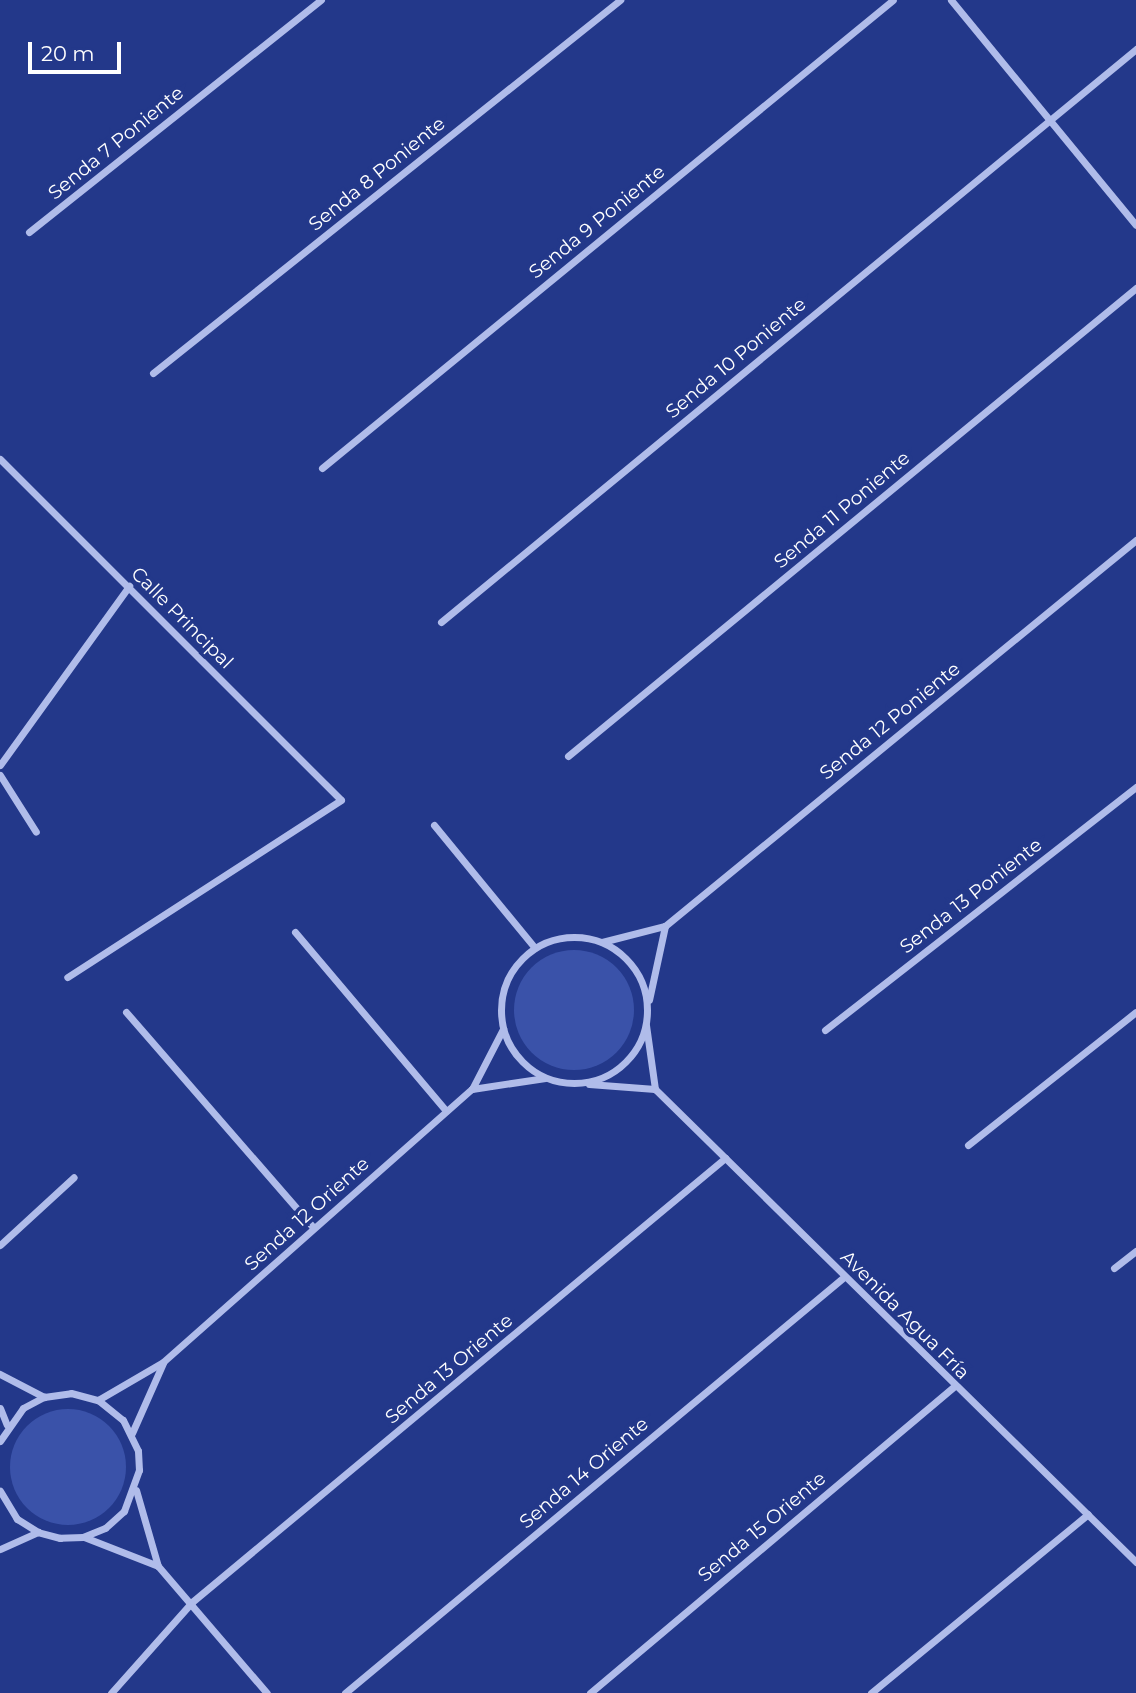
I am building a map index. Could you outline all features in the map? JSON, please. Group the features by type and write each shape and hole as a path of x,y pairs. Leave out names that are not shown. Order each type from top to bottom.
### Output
{"street":[{"name":"Senda 7 Poniente","path":"29,232 321,0"},
{"name":"Senda 8 Poniente","path":"153,373 621,0"},
{"name":"Senda 9 Poniente","path":"322,468 893,0"},
{"path":"950,0 1050,117 1136,225"},
{"name":"Senda 10 Poniente","path":"442,622 1050,117 1136,49"},
{"name":"Senda 11 Poniente","path":"568,756 1136,288"},
{"name":"Calle Principal","path":"0,459 341,800 66,976"},
{"name":"Senda 12 Poniente","path":"602,942 665,926 1136,540"},
{"path":"0,765 129,586"},
{"path":"0,775 36,832"},
{"name":"Senda 13 Poniente","path":"825,1030 1136,787"},
{"path":"435,825 535,948"},
{"path":"471,1088 545,1078 655,1089 646,1025 647,1007 665,926"},
{"path":"295,932 446,1111"},
{"path":"545,1078 519,1058 503,1029 501,1006 506,983 518,963 535,948 579,937 602,942 629,961 639,975 647,1007"},
{"path":"126,1012 314,1228"},
{"path":"968,1145 1136,1012"},
{"path":"577,1083 613,1072 639,1044 646,1025"},
{"name":"Senda 12 Oriente","path":"98,1400 163,1362 446,1111 471,1088 503,1029"},
{"name":"Avenida Agua Fría","path":"655,1089 1136,1562"},
{"name":"Senda 13 Oriente","path":"192,1602 725,1158"},
{"path":"0,1245 75,1177"},
{"path":"1115,1268 1136,1251"},
{"name":"Senda 14 Oriente","path":"345,1693 844,1277"},
{"name":"Senda 12 Oriente","path":"132,1433 163,1362"},
{"path":"0,1374 44,1397"},
{"name":"Senda 15 Oriente","path":"590,1693 955,1386"},
{"path":"0,1441 7,1425 23,1408 44,1397 71,1393 98,1400 132,1433 138,1460 136,1489 158,1566"},
{"path":"0,1408 7,1425"},
{"path":"1,1498 17,1519 38,1532 60,1538 83,1536 104,1528 124,1511 136,1489"},
{"path":"871,1693 1088,1514"},
{"path":"0,1549 38,1532"},
{"path":"83,1536 158,1566 192,1602 267,1693"},
{"path":"111,1693 192,1602"}],"shaded area":[{"path":"574,950 597,955 616,968 629,987 634,1010 629,1033 616,1052 597,1065 574,1070 551,1065 532,1052 519,1033 514,1010 519,987 532,968 551,955"},
{"path":"68,1409 90,1413 109,1426 122,1445 126,1467 122,1489 109,1508 90,1521 68,1525 46,1521 27,1508 14,1489 10,1467 14,1445 27,1426 46,1413"}]}
